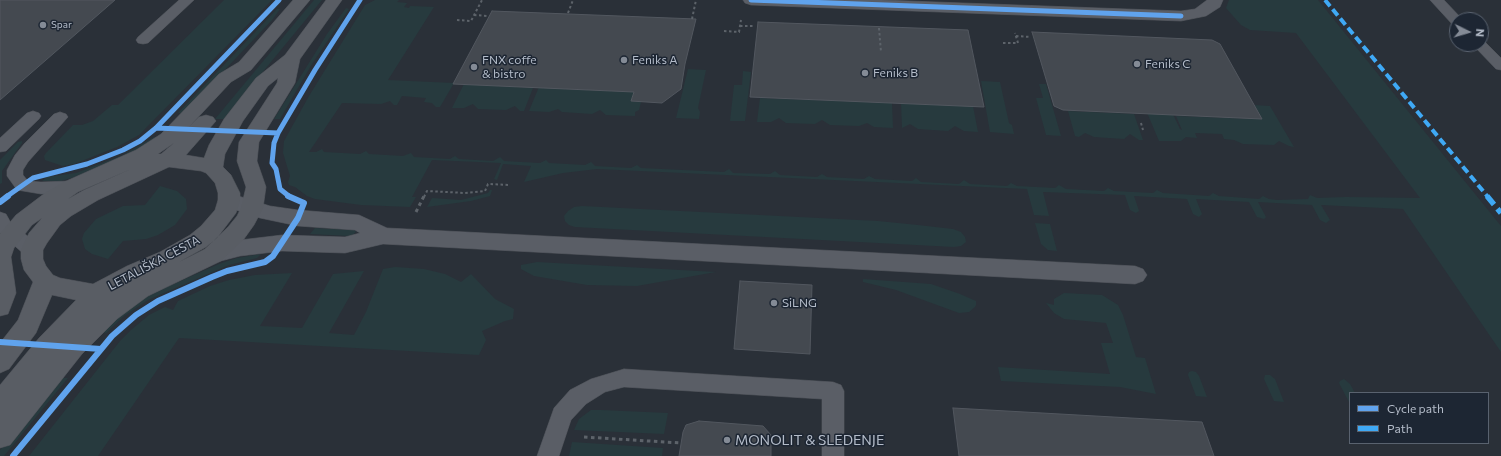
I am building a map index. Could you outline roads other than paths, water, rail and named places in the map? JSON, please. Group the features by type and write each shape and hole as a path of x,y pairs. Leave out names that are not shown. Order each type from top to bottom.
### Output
{"main road":[{"path":"0,307 4,294 0,257 4,245 6,226 38,209 71,187 143,155 168,138 225,78 245,66 302,0"},
{"name":"LETALIŠKA CESTA","path":"213,168 215,154 234,119 262,82 291,60 334,0"},
{"name":"LETALIŠKA CESTA","path":"0,436 73,347 97,322 118,304 140,290 213,255 236,233 246,220 252,208 256,187 247,161 250,142 286,83 291,60"},
{"path":"0,362 27,326 37,305 44,281 36,270 32,260 32,250 37,239 45,229 63,211 91,194 149,169 177,152 198,130 242,78 245,66"},
{"path":"121,166 166,160 205,165 213,168 224,180 229,192 229,200"},
{"name":"LETALIŠKA CESTA","path":"0,405 48,346 96,294 135,272 168,258 198,241 216,224 224,213 229,200"},
{"name":"LETALIŠKA CESTA","path":"44,281 54,286 96,294 140,290"}],"street":[{"path":"751,0 1181,16 1200,13 1214,4 1215,0"},
{"path":"229,200 268,213 298,218 359,223 383,236"},
{"path":"213,255 240,248 282,242 345,245 383,236 1134,275"}],"lane":[{"path":"143,40 187,0"},
{"path":"1437,0 1449,13"},
{"path":"1487,52 1501,66"},
{"path":"0,147 33,116"},
{"path":"60,117 30,148 15,170 15,176 22,186 41,188 71,187"},
{"path":"6,226 32,250"},
{"path":"548,456 554,434 562,415 578,397 599,385 624,378 833,391 832,456"}],"place":[{"name":"Spar","path":"43,25"},
{"name":"Feniks A","path":"624,60"},
{"name":"Feniks C","path":"1137,64"},
{"name":"FNX coffe & bistro","path":"474,67"},
{"name":"Feniks B","path":"865,73"},
{"name":"SiLNG","path":"774,303"},
{"name":"MONOLIT & SLEDENJE","path":"727,440"}]}
